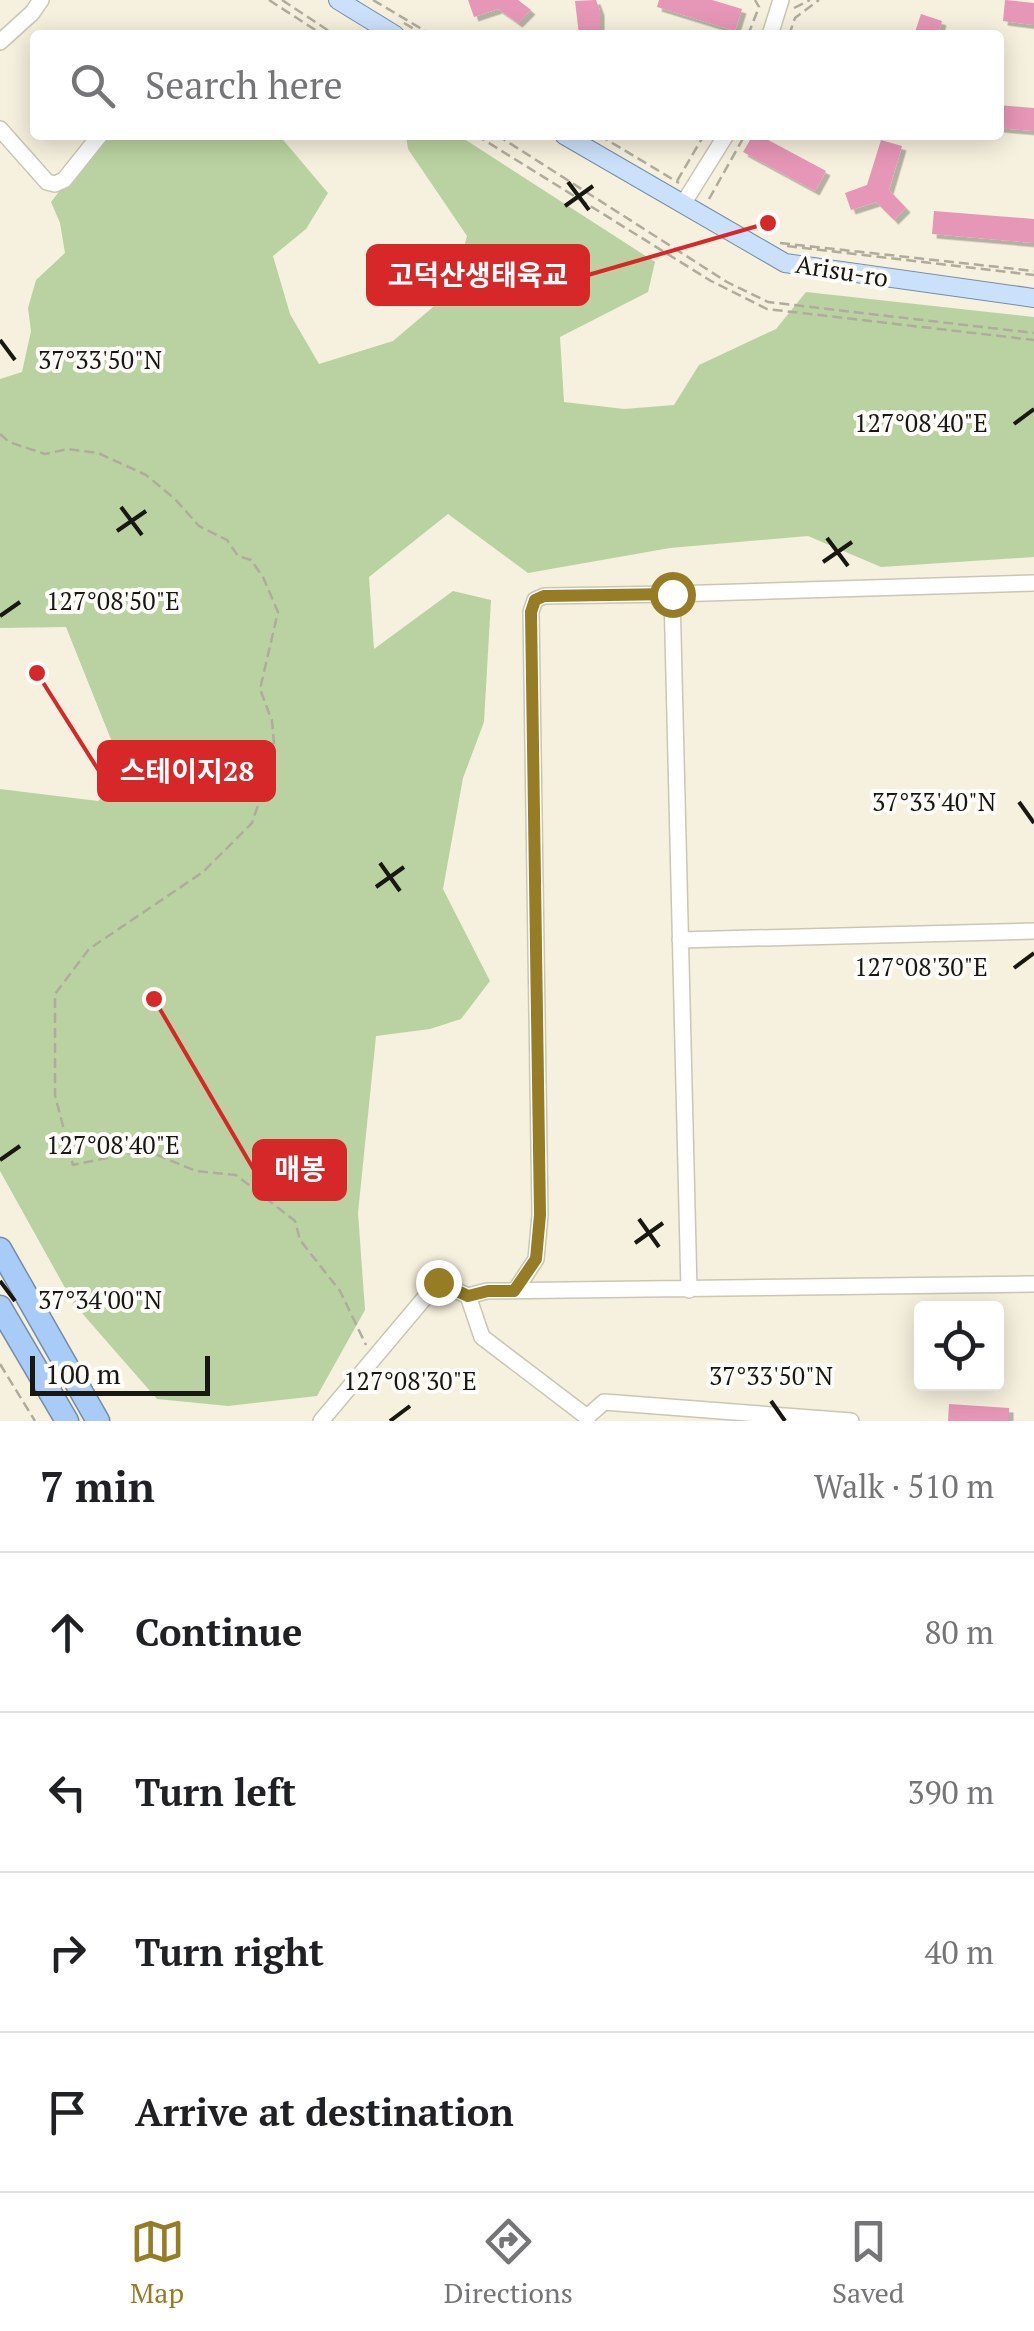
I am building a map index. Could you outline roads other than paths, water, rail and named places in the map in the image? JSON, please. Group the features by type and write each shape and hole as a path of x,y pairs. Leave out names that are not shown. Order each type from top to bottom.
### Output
{"highway":[{"path":"0,1249 98,1421"},
{"path":"0,1307 67,1421"}],"main road":[{"path":"338,0 388,30"},
{"name":"Arisu-ro","path":"574,140 688,196 786,264 1034,298"}],"street":[{"path":"0,42 32,14 41,0"},
{"path":"773,30 785,6"},
{"path":"0,129 47,182 56,184 64,180 96,140"},
{"path":"688,196 723,140"},
{"path":"514,1291 536,1259 540,1215 531,612 535,600 544,596 1034,583"},
{"path":"672,594 689,1290"},
{"path":"680,940 1034,931"},
{"path":"320,1421 438,1282 468,1296 488,1291 1034,1284"},
{"path":"468,1296 482,1337 587,1419 604,1402 851,1421"}],"place":[{"name":"고덕산생태육교","path":"768,223"},
{"name":"스테이지28","path":"37,673"},
{"name":"매봉","path":"154,999"}]}
